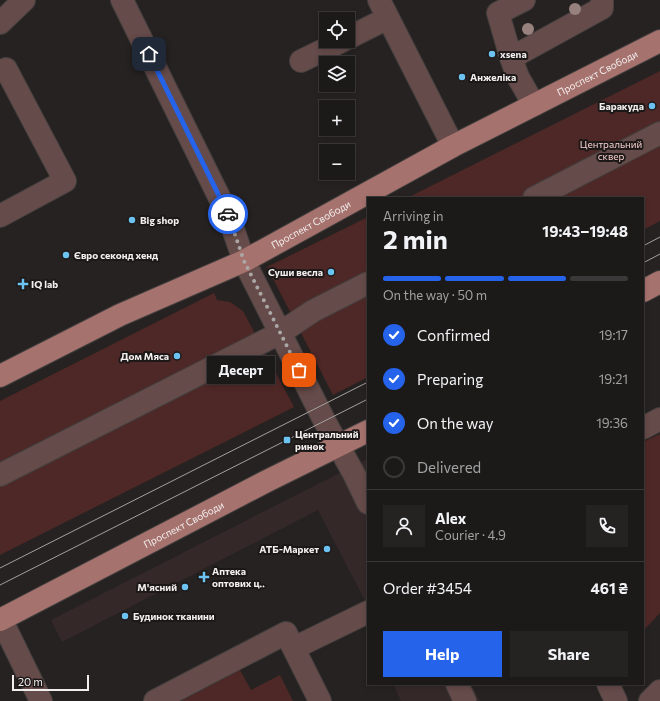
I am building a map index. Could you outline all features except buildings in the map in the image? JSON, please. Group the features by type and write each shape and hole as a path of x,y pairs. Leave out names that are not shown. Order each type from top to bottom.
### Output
{"main road":[{"name":"Проспект Свободи","path":"0,376 120,315 244,261 453,146 660,41"},
{"path":"644,290 660,282"},
{"name":"Проспект Свободи","path":"1,620 258,485 367,431"}],"street":[{"path":"0,24 24,0"},
{"path":"122,0 229,217 244,261 337,445 367,500"},
{"path":"524,0 498,14 518,77 534,105"},
{"path":"511,58 602,8 602,0"},
{"path":"355,32 383,9 453,146"},
{"path":"301,61 328,48"},
{"path":"0,216 65,181 2,66"},
{"path":"536,197 660,133"},
{"path":"0,475 280,333 313,311 367,284"},
{"path":"644,427 660,419"},
{"path":"294,648 367,612"},
{"path":"1,620 41,701"},
{"path":"155,701 286,633 320,701"},
{"path":"457,685 465,701"},
{"path":"608,685 616,701"},
{"path":"650,701 660,690"}],"shaded area":[{"path":"367,459 367,610 363,597 318,510 62,642 51,620"},
{"path":"393,685 472,685 480,701 401,701"}],"green space":[{"name":"Центральний сквер","path":"660,71 660,221 644,229 644,197 409,197"},
{"path":"367,217 367,378 333,395 267,267"},
{"path":"214,293 217,300 230,302 243,311 294,407 0,555 0,401"},
{"path":"660,434 660,613 644,630 644,442"},
{"path":"240,670 251,690 280,675 293,701 181,701"}],"tram line":[{"path":"644,245 660,237"},
{"path":"644,262 660,254"},
{"path":"0,568 367,383"},
{"path":"0,585 367,400"}],"way so far":[{"path":"228,214 244,261 299,370"}],"place":[{"name":"xsena","path":"492,54"},
{"name":"Анжеліка","path":"462,77"},
{"name":"Баракуда","path":"652,106"},
{"name":"Big shop","path":"132,220"},
{"name":"Євро секонд хенд","path":"66,255"},
{"name":"Суши весла","path":"331,272"},
{"name":"IQ lab","path":"23,284"},
{"name":"Дом Мяса","path":"177,356"},
{"name":"Десерт","path":"299,370"},
{"name":"Центральний ринок","path":"287,440"},
{"name":"АТБ-Маркет","path":"327,549"},
{"name":"Аптека оптових ц‥","path":"204,577"},
{"name":"М'ясний","path":"185,587"},
{"name":"Будинок тканини","path":"125,616"}],"route":[{"path":"149,54 228,214"}]}
